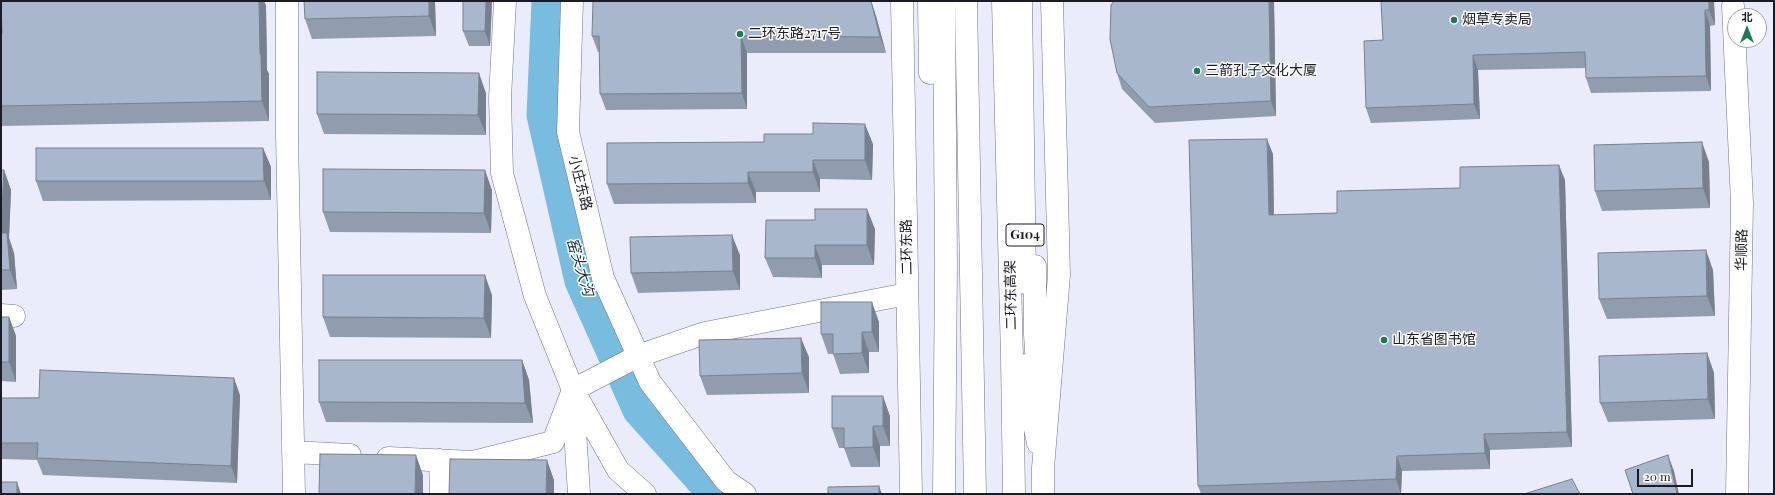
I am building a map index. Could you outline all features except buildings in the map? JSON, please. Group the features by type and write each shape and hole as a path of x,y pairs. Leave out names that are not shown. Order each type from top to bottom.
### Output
{"main road":[{"path":"287,1 287,142 294,494"},
{"path":"505,1 500,98 502,173 535,296 573,390 618,470 645,494"},
{"name":"小庄东路","path":"572,1 568,132 603,278 650,382 726,481 745,494"},
{"name":"二环东路","path":"902,1 911,494"},
{"path":"929,1 933,331 944,448"},
{"path":"944,1 946,266 944,494"},
{"path":"966,1 975,494"},
{"name":"二环东高架","path":"1003,1 1014,494"},
{"name":"G104","path":"1022,1 1026,385 1043,468 1043,494"},
{"path":"1036,1 1035,334 1043,468"},
{"path":"1043,468 1059,275 1052,1"},
{"name":"华顺路","path":"1733,6 1742,203 1738,494"},
{"path":"293,452 473,462 553,442 573,390 638,356 705,333 907,294"},
{"path":"573,390 579,494"},
{"path":"440,460 441,494"}],"waterway":[{"name":"窑头大沟","path":"548,1 543,115 581,281 639,410 711,490 718,494"}],"place":[{"name":"烟草专卖局","path":"1454,20"},
{"name":"二环东路2717号","path":"740,34"},
{"name":"三箭孔子文化大厦","path":"1197,71"},
{"name":"山东省图书馆","path":"1384,340"}]}
